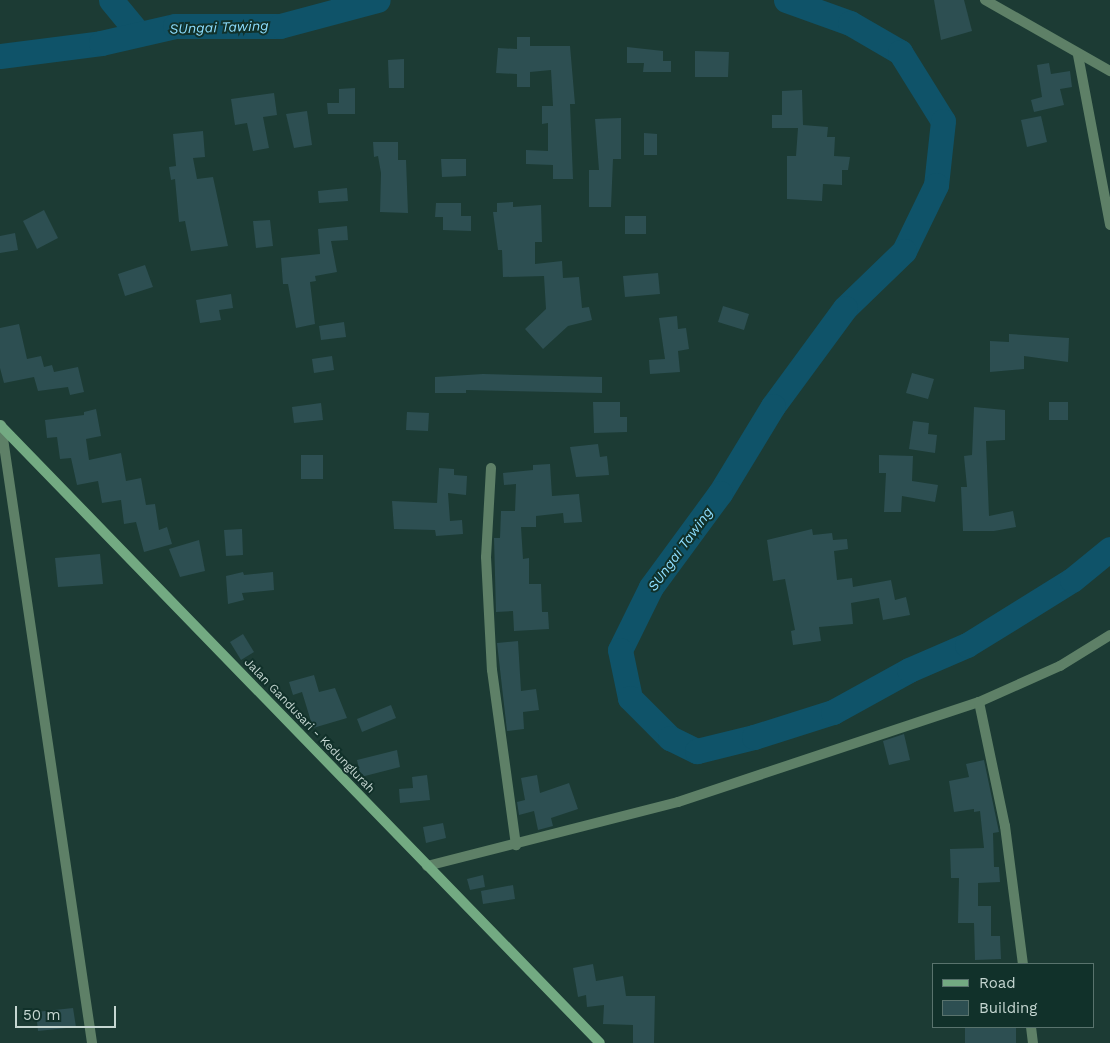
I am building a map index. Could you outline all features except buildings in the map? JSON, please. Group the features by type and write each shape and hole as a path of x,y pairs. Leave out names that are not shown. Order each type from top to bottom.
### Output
{"street":[{"path":"985,0 1078,55 1110,71"},
{"path":"1078,55 1110,226"},
{"path":"0,425 92,1043"},
{"name":"Jalan Gandusari - Kedunglurah","path":"0,425 600,1043"},
{"path":"491,468 486,557 492,670 516,844"},
{"path":"427,866 678,802 980,702 1060,666 1110,635"},
{"path":"980,702 1005,826 1023,963"},
{"path":"1031,1028 1033,1043"}],"waterway":[{"path":"111,0 139,34"},
{"name":"SUngai Tawing","path":"0,56 101,43 175,26 280,26 378,0"},
{"name":"SUngai Tawing","path":"786,0 850,23 900,52 943,121 936,185 904,251 845,308 773,406 720,493 651,587 620,650 630,698 670,738 697,751 754,737 833,712 909,670 967,645 1072,580 1110,549"}]}
